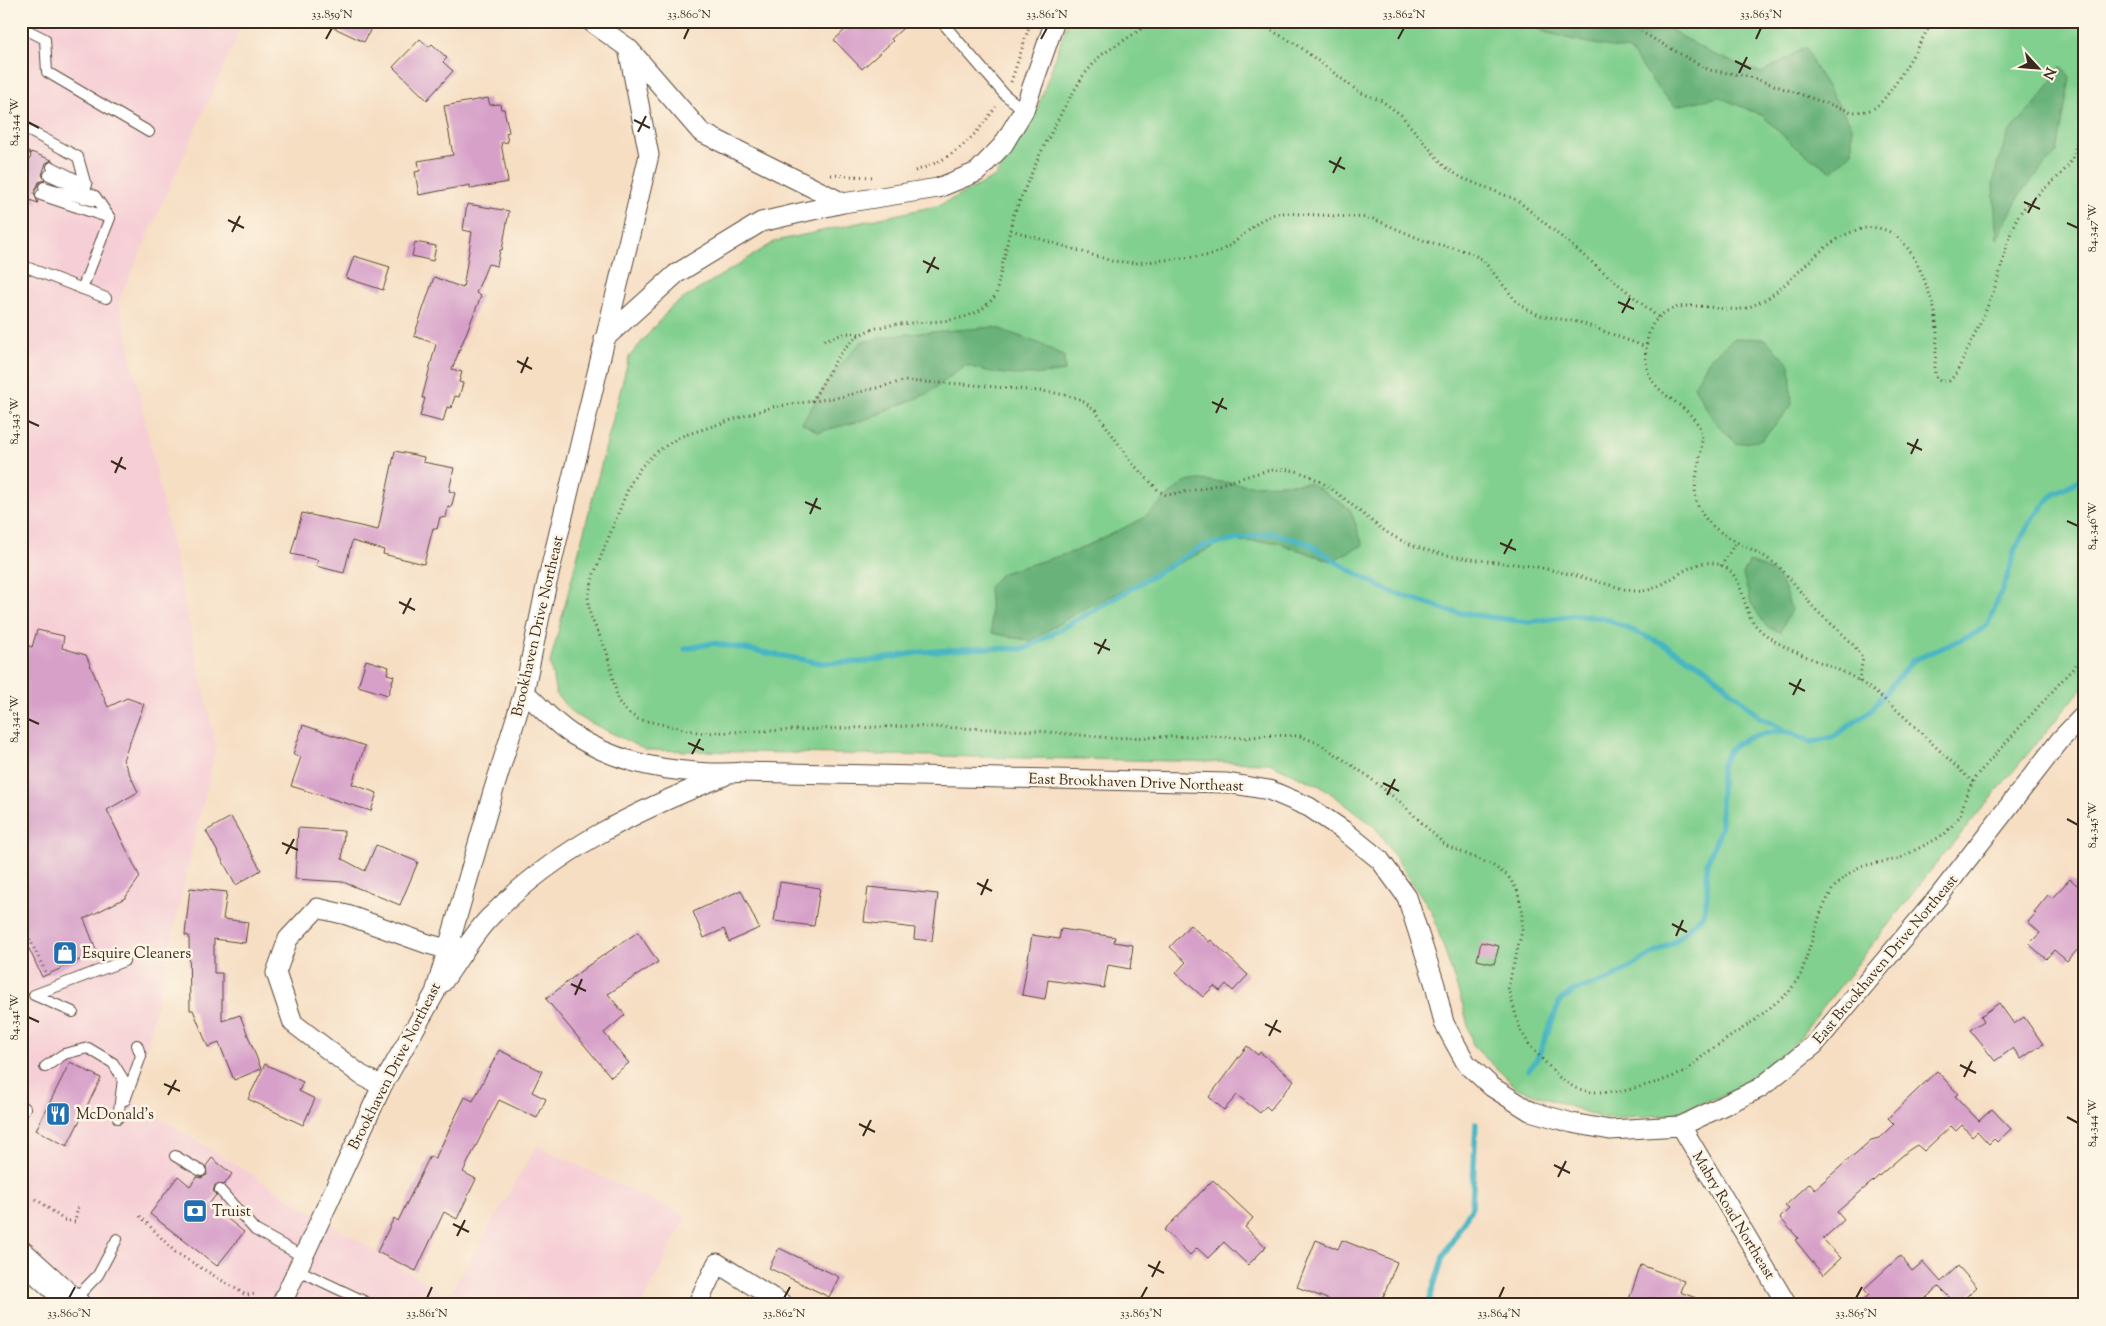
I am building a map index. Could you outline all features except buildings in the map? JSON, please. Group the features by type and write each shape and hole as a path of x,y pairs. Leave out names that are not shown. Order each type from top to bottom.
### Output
{"highway":[{"path":"21,1255 74,1303"}],"street":[{"path":"590,21 628,48 701,132 843,203"},
{"path":"604,339 676,274 762,222 843,203 938,188 977,172 1003,145 1024,110 1055,21"},
{"name":"Brookhaven Drive Northeast","path":"281,1305 299,1262 382,1086 434,993 524,692 546,587 649,155 628,48"},
{"name":"East Brookhaven Drive Northeast","path":"524,692 571,734 611,756 637,764 668,770 729,774"},
{"name":"East Brookhaven Drive Northeast","path":"434,993 490,917 547,865 662,800 729,774 742,772 1227,783 1269,790 1309,808 1343,830 1380,860 1407,897 1435,986 1444,1023 1466,1063 1492,1086 1530,1112 1572,1123 1610,1130 1681,1126 1760,1088 1814,1046 1883,965 2061,739 2085,714"},
{"path":"382,1086 361,1075 293,1023 276,973 288,939 317,908 347,915 447,949"},
{"name":"Mabry Road Northeast","path":"1681,1126 1787,1305"},
{"path":"697,1305 717,1263 784,1305"}],"lane":[{"path":"941,21 1005,95 1024,110"},
{"path":"21,27 45,39 47,72 149,132"},
{"path":"24,128 78,157 85,182 110,218"},
{"path":"85,182 50,171 97,200"},
{"path":"97,200 43,191 110,218"},
{"path":"82,289 110,218"},
{"path":"21,265 106,298"},
{"path":"73,1012 34,995 124,961"},
{"path":"45,1067 64,1054 88,1048 113,1063 123,1079 118,1118 141,1056 137,1045"},
{"path":"175,1156 201,1171"},
{"path":"220,1190 255,1230 299,1262 372,1305"},
{"path":"74,1303 98,1275 117,1239"}],"path":[{"path":"907,172 934,164 962,147 975,136 1011,84 1032,21"},
{"path":"812,401 846,346 862,334 872,330 915,322 960,319 983,309 996,294 1013,216 1040,154 1083,76 1101,55 1154,21"},
{"path":"1254,21 1304,49 1359,92 1388,106 1401,115 1444,166 1462,178 1517,200 1659,318"},
{"path":"1630,21 1645,34 1709,70 1747,76 1852,112 1867,111 1877,106 1887,94 1933,21"},
{"path":"1859,681 1863,658 1855,646 1817,611 1778,566 1736,542 1711,523 1699,508 1694,486 1702,440 1700,428 1695,420 1660,392 1650,378 1645,355 1647,339 1654,322 1677,308 1695,305 1741,309 1754,306 1771,295 1821,250 1843,236 1872,226 1885,229 1896,236 1906,245 1918,263 1936,319 1935,376 1940,381 1949,381 1956,374 1996,286 2017,219 2033,198 2073,159 2076,145 2077,109 2082,66 2085,59"},
{"path":"822,174 883,178"},
{"path":"1010,230 1088,255 1112,261 1136,263 1212,254 1231,245 1260,221 1271,215 1291,213 1371,218 1425,241 1469,252 1483,260 1516,301 1528,310 1542,316 1579,322 1646,347"},
{"path":"824,340 841,334 862,334"},
{"path":"1973,782 1888,703 1859,681 1774,640 1756,627 1748,614 1742,592 1734,575 1721,566 1714,564 1698,565 1643,591 1622,589 1584,577 1536,567 1479,561 1422,550 1388,533 1312,476 1289,470 1260,472 1229,482 1166,495 1159,491 1133,464 1094,409 1078,398 1050,392 903,381 841,397 772,407 679,437 655,453 630,484 594,574 588,597 590,614 607,652 618,701 627,712 638,719 702,733 909,726 1038,731 1111,738 1209,736 1245,738 1268,735 1306,739 1320,744 1365,774 1400,802 1445,845 1492,864 1508,876 1517,890 1522,917 1522,931 1508,988 1520,1029 1530,1046 1559,1077 1576,1088 1591,1092 1620,1092 1658,1082 1685,1072 1705,1054 1755,1020 1788,992 1801,974 1822,912 1833,888 1848,874 1861,866 1898,859 1944,835 1960,816 1966,796 1973,782 2015,731 2085,654"},
{"path":"1721,566 1736,542"},
{"path":"21,921 46,973"},
{"path":"36,1199 64,1220 75,1222 78,1206"},
{"path":"140,1216 175,1252 246,1295 256,1294"}],"shaded area":[{"path":"21,21 244,21 119,300 216,746 134,1102 448,1296 537,1146 686,1216 642,1305 74,1305 21,1245"}],"green space":[{"path":"1068,21 2085,21 2085,685 1935,865 1790,1050 1744,1088 1669,1115 1602,1118 1517,1088 1473,1046 1463,1006 1432,912 1375,827 1324,788 1269,763 646,750 573,714 556,694 550,663 629,357 672,306 776,241 940,205 995,177 1035,116"},
{"path":"1529,21 1656,21 1710,53 1762,73 1806,47 1816,69 1852,126 1852,152 1832,172 1795,147 1763,116 1719,97 1675,106 1659,90 1630,50 1592,44 1555,35 1531,27"},
{"path":"2061,66 2070,78 2057,152 2021,192 1997,239 1993,185 1998,162 2008,134 2041,97"},
{"path":"994,327 1041,344 1064,356 1065,371 1015,375 991,372 965,365 929,393 864,420 818,432 802,423 831,376 861,342 894,335"},
{"path":"1735,338 1765,339 1790,364 1792,405 1762,440 1737,444 1713,420 1694,386 1710,358"},
{"path":"1200,480 1251,485 1310,483 1350,509 1363,545 1331,561 1275,542 1225,541 1078,612 1031,641 992,633 989,587 1002,573 1076,551 1142,519 1184,482"},
{"path":"1749,562 1774,573 1782,584 1791,610 1780,632 1767,627 1751,603 1743,575"}],"waterway":[{"path":"1529,1070 1537,1059 1560,1001 1573,991 1610,979 1675,941 1704,914 1707,895 1707,863 1721,828 1721,767 1729,750 1745,739 1766,733 1786,731 1811,742 1833,737 1870,711 1912,661 1976,633 1987,625 2006,581 2015,549 2034,516 2054,494 2085,477"},
{"path":"685,649 713,643 821,663 864,662 922,652 981,648 1025,649 1203,546 1270,533 1308,543 1348,569 1389,591 1453,612 1528,622 1576,615 1604,618 1661,643 1706,668 1760,717 1786,731"},
{"path":"1428,1305 1443,1257 1472,1207 1476,1123"}],"place":[{"name":"Esquire Cleaners","path":"65,953"},
{"name":"McDonald's","path":"58,1114"},
{"name":"Truist","path":"195,1211"}]}
